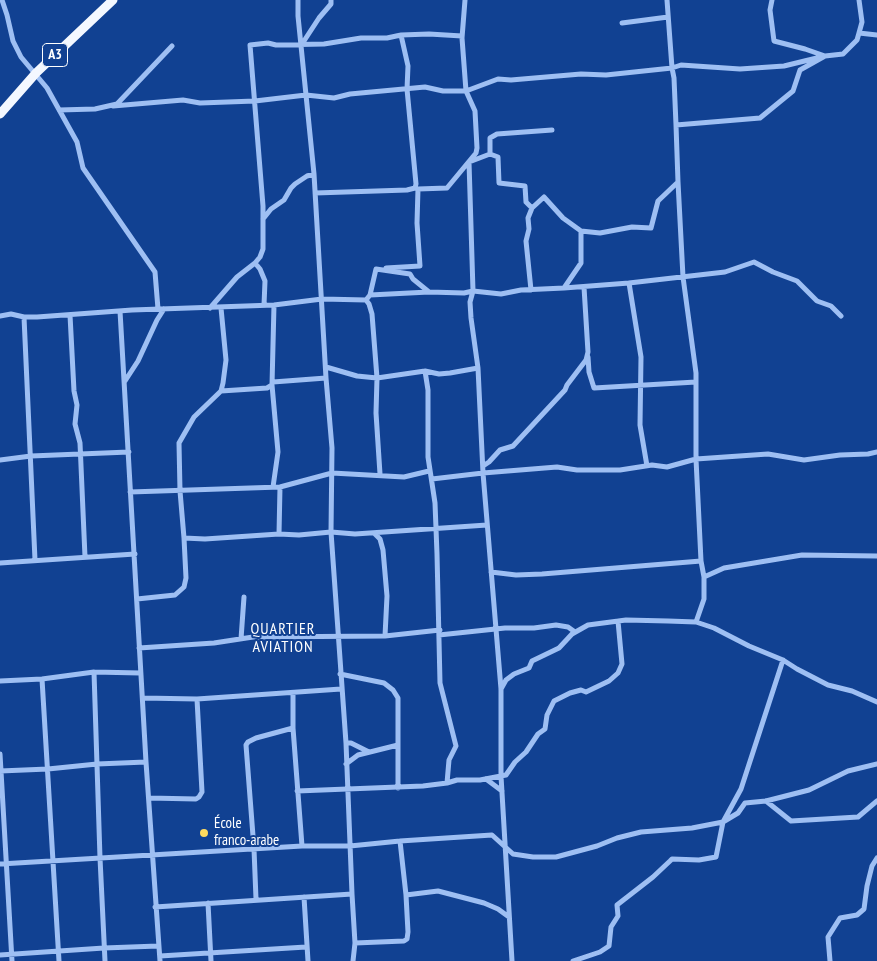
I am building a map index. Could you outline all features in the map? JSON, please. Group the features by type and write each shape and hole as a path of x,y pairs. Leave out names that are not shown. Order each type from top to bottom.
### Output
{"highway":[{"name":"A3","path":"0,114 36,73 113,0"}],"street":[{"path":"2,0 8,15 13,41 21,57 47,88 77,142 83,168 155,272 161,309 138,361 125,382"},
{"path":"298,0 314,174 332,448 331,532 346,743 355,944 353,961"},
{"path":"301,44 331,4 331,0"},
{"path":"376,269 420,266 417,223 418,189 447,188 476,153 475,111 466,91 462,36 465,0"},
{"path":"667,0 674,78 683,277 696,373 696,459 701,561 704,577 704,599 696,622"},
{"path":"772,0 770,10 774,41 825,56"},
{"path":"59,110 95,109 183,100 200,103 255,101 306,95 334,98 350,94 425,87 443,91 466,91 498,79 512,80 581,74 606,76 672,68 681,65 740,69 784,66 825,56 843,54 857,40 860,33 862,22 859,0"},
{"path":"622,23 668,17"},
{"path":"860,33 877,35"},
{"path":"315,193 407,190 414,188 416,184 407,88 408,66 401,35"},
{"path":"210,308 237,277 255,263 263,250 263,220 250,45 268,43 276,45 324,44 361,38 387,38 401,35 462,36"},
{"path":"112,106 120,101 172,46"},
{"path":"676,125 760,118 793,91 800,70 825,56"},
{"path":"490,154 490,138 497,134 552,130"},
{"path":"469,162 490,154 498,157 499,183 525,186 526,202 532,208"},
{"path":"469,162 473,291 470,302 478,368 490,572 501,690 501,776 512,961"},
{"path":"263,220 271,209 284,200 295,184 314,174"},
{"path":"531,290 526,241 529,230 528,218 532,208 544,197 563,218 581,231 600,233 632,228 651,228 658,201 678,182"},
{"path":"564,288 581,263 581,231"},
{"path":"370,295 429,292 464,293 473,291 501,294 584,287 725,272 754,262 797,281 817,300 831,306 841,316"},
{"path":"255,263 260,269 264,281 264,305"},
{"path":"376,269 410,274 413,279 429,292"},
{"path":"366,300 370,295 376,269"},
{"path":"629,283 641,357 640,425 647,466"},
{"path":"584,287 589,372 594,388 696,382"},
{"path":"0,316 11,314 24,317 161,309 221,308 274,305 322,299 366,300"},
{"path":"366,300 372,314 377,378 376,413 380,474"},
{"path":"273,487 278,452 273,384 274,305"},
{"path":"137,599 175,595 184,587 186,578 179,443 194,417 221,391 226,366 221,308"},
{"path":"120,311 140,673 160,958 306,947"},
{"path":"70,315 74,391 77,405 75,424 81,454 85,557"},
{"path":"24,317 35,560"},
{"path":"483,466 500,450 513,446 565,390 586,360 588,352"},
{"path":"326,367 357,376 377,378 425,371 445,373 478,368"},
{"path":"425,371 428,390 426,416 429,426 428,457 432,480 435,528 440,632 440,683 456,746 449,760 447,783"},
{"path":"221,391 267,388 273,384 326,378"},
{"path":"0,460 31,456 129,452"},
{"path":"432,480 483,473 557,467 586,470 620,470 647,466 668,466 696,459 768,454 804,460 877,452"},
{"path":"130,492 280,487 332,473 353,473 370,476 380,474 404,477 429,471"},
{"path":"280,487 280,534"},
{"path":"184,538 205,540 331,532 355,534 487,525"},
{"path":"374,533 380,539 383,550 387,596 385,636"},
{"path":"0,563 134,554"},
{"path":"704,577 724,568 802,555 877,556"},
{"path":"490,572 516,575 542,574 701,561"},
{"path":"241,639 244,597"},
{"path":"501,690 506,680 514,674 529,668 532,661 560,648 575,632 588,625 618,621 696,622 714,628 749,646 783,660 828,685 852,691 877,702"},
{"path":"298,790 398,788 447,783 457,780 486,779 509,772 538,734 545,729 547,715 554,701 570,692 581,690 586,692 609,681 618,673 622,664 618,621"},
{"path":"139,648 293,636 338,638 534,628 556,625 568,627 575,632"},
{"path":"573,961 600,952 609,946 612,934 611,927 618,916 617,905 653,877 672,859 699,860 716,857 723,822 742,789 783,660"},
{"path":"0,681 42,679 94,672 140,673"},
{"path":"94,672 100,858 106,961"},
{"path":"340,674 384,683 393,690 398,698 398,788"},
{"path":"42,679 59,961"},
{"path":"143,698 198,699 341,689"},
{"path":"293,693 293,728 302,846"},
{"path":"149,798 191,799 199,797 202,787 198,699"},
{"path":"256,899 246,745 256,738 293,728"},
{"path":"346,743 351,743 369,752"},
{"path":"346,764 352,758 398,744"},
{"path":"0,754 3,864 12,961"},
{"path":"0,771 146,762"},
{"path":"492,836 512,854 556,857 641,832 692,828 723,822 738,812 745,803 766,801 809,790 848,771 877,764"},
{"path":"486,779 502,791"},
{"path":"766,801 791,821 858,817 877,801"},
{"path":"3,864 302,846 350,846 492,836 504,833"},
{"path":"355,944 404,941 407,939 406,895 400,841"},
{"path":"830,961 828,937 840,918 857,914 864,909 872,866 877,858"},
{"path":"406,895 438,891 484,903 509,917"},
{"path":"155,907 352,894"},
{"path":"304,896 308,961"},
{"path":"208,903 211,961"},
{"path":"0,955 158,946"}],"place":[{"name":"École franco-arabe","path":"204,833"}],"district":[{"name":"QUARTIER AVIATION","path":"283,638"}]}
